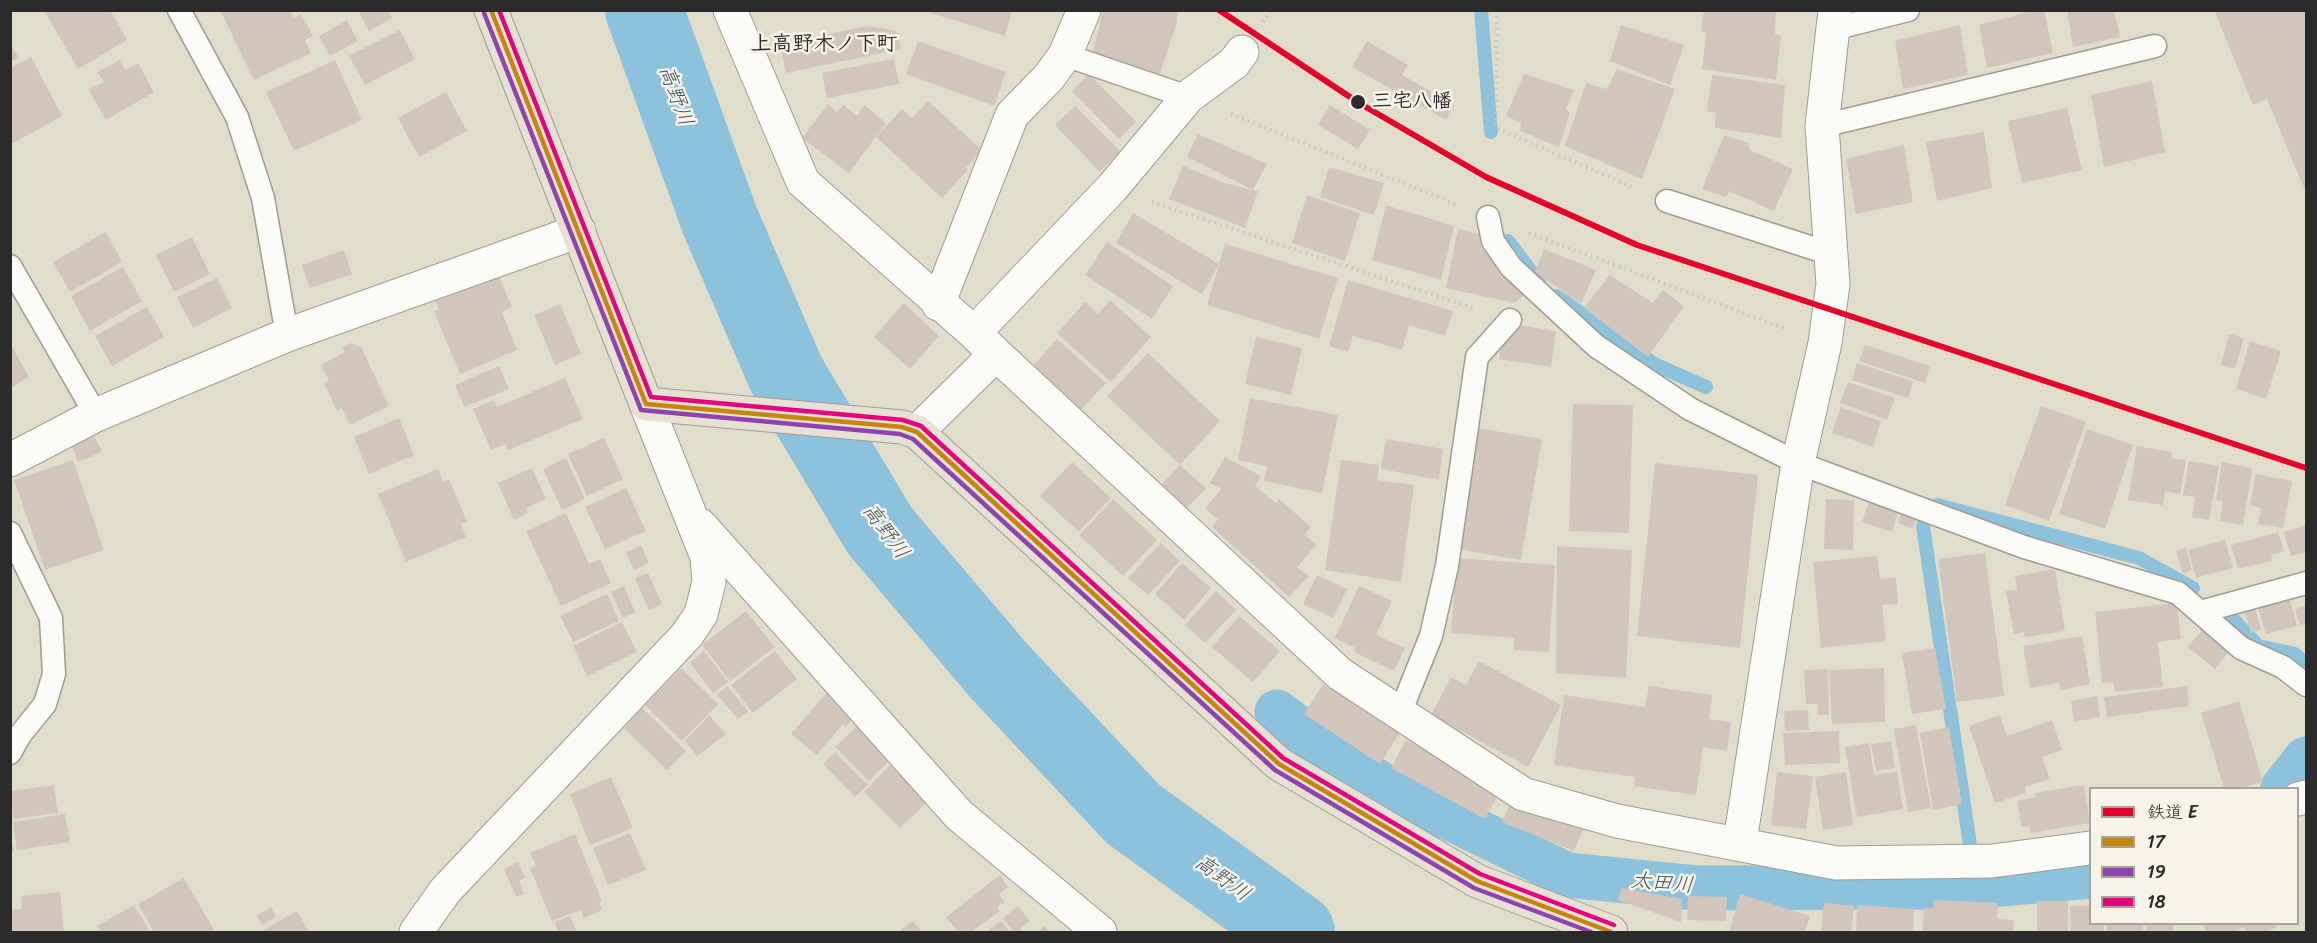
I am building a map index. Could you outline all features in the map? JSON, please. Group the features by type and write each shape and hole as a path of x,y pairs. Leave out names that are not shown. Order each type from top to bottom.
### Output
{"highway":[{"path":"491,10 646,404 910,430 1279,764 1477,881 1611,933"}],"street":[{"path":"730,10 803,182 985,344 1340,674 1523,794 1617,821 1740,842 1836,863 1992,861 2089,848"},
{"path":"938,304 1012,115 1049,77 1065,55 1084,10"},
{"path":"1740,842 1798,463 1826,343 1833,284 1822,126 1834,20"},
{"path":"910,430 985,344 1188,97 1234,63 1242,52"},
{"path":"10,460 96,415 287,335 579,231"},
{"path":"416,933 444,891 687,635 701,614 709,582 707,557 646,404"},
{"path":"689,513 959,815 1100,933"}],"lane":[{"path":"179,10 237,117 263,198 287,335"},
{"path":"1834,20 1908,10"},
{"path":"1822,126 2155,46"},
{"path":"1065,55 1188,97"},
{"path":"1667,201 1831,254"},
{"path":"1488,217 1493,241 1511,267 1596,346 1690,409 1798,463 2024,547 2178,593 2241,648 2283,667 2307,685"},
{"path":"10,266 96,415"},
{"path":"1400,713 1431,636 1448,566 1477,357 1510,320"},
{"path":"10,533 51,618 54,674 45,704 20,735 10,753"},
{"path":"2199,612 2307,583"}],"path":[{"path":"1497,10 1496,128 1667,201"},
{"path":"1188,97 1488,217 1826,343"},
{"path":"1112,188 1274,244 1510,320"}],"building":[{"path":"44,10 110,10 127,40 78,69"},
{"path":"220,10 290,10 294,18 301,14 313,36 305,40 311,53 254,80"},
{"path":"358,10 388,10 392,18 369,31"},
{"path":"921,10 1012,10 1005,36"},
{"path":"1103,10 1178,10 1177,22 1160,74 1093,52"},
{"path":"1704,10 1776,10 1775,34 1781,36 1776,80 1702,69 1706,33 1701,31"},
{"path":"2035,10 2044,10 2053,53 1987,68 1979,25"},
{"path":"2067,10 2114,10 2120,37 2073,47"},
{"path":"2214,10 2306,10 2306,193 2267,99 2253,105"},
{"path":"347,20 358,41 330,56 319,36"},
{"path":"1621,25 1684,45 1670,85 1610,61"},
{"path":"1960,25 1968,75 1903,89 1895,41"},
{"path":"867,26 897,31 901,49 786,73 780,44"},
{"path":"400,30 415,59 365,85 349,56"},
{"path":"918,41 1006,72 994,106 906,74"},
{"path":"1367,41 1408,65 1402,75 1454,105 1446,120 1352,67"},
{"path":"10,44 19,58 10,62"},
{"path":"31,57 62,116 10,145 10,68"},
{"path":"894,59 899,84 827,98 822,73"},
{"path":"120,60 125,70 138,63 154,92 106,120 89,90 104,82 97,72"},
{"path":"335,60 362,120 294,151 266,92"},
{"path":"1617,69 1675,89 1642,179 1565,146 1586,83 1607,89"},
{"path":"1089,74 1136,122 1119,139 1072,91"},
{"path":"1524,74 1574,90 1566,109 1570,113 1559,147 1520,131 1521,123 1506,116"},
{"path":"1712,75 1785,85 1781,138 1715,128 1716,113 1707,111"},
{"path":"2152,81 2165,152 2104,167 2091,95"},
{"path":"446,92 467,131 419,157 398,118"},
{"path":"928,101 982,150 966,168 968,170 942,198 876,137 902,109 912,118"},
{"path":"828,104 837,112 843,105 857,116 864,105 886,123 849,173 802,138"},
{"path":"1330,105 1370,130 1358,149 1318,125"},
{"path":"1075,106 1121,152 1099,171 1055,125"},
{"path":"2067,108 2082,170 2022,183 2008,121"},
{"path":"1984,132 1992,188 1937,201 1926,142"},
{"path":"1198,134 1267,164 1253,190 1187,157"},
{"path":"1724,135 1748,143 1750,150 1793,169 1774,211 1729,191 1726,197 1702,189"},
{"path":"1904,145 1913,202 1856,214 1846,159"},
{"path":"1183,166 1225,183 1258,191 1245,228 1169,199"},
{"path":"1329,167 1384,183 1374,215 1320,197"},
{"path":"1307,195 1360,213 1345,261 1292,243"},
{"path":"1386,205 1454,226 1441,280 1372,260"},
{"path":"1133,213 1219,264 1202,294 1116,243"},
{"path":"1458,229 1483,235 1523,296 1515,303 1446,288"},
{"path":"106,232 122,262 70,292 53,262"},
{"path":"192,237 210,274 174,292 156,255"},
{"path":"1107,242 1173,286 1152,319 1085,275"},
{"path":"1225,244 1338,278 1319,339 1207,305"},
{"path":"1544,249 1596,270 1581,304 1535,272"},
{"path":"344,250 352,274 310,288 302,265"},
{"path":"123,267 142,301 90,331 71,296"},
{"path":"497,272 512,307 502,312 517,350 460,374 434,311 439,310 434,298"},
{"path":"1610,275 1653,303 1663,290 1684,306 1648,357 1584,308"},
{"path":"217,278 232,308 193,328 177,297"},
{"path":"1348,280 1453,311 1445,336 1409,325 1402,350 1353,336 1348,352 1329,346"},
{"path":"1110,300 1151,337 1111,382 1057,333 1085,302 1098,314"},
{"path":"904,303 939,336 910,369 874,337"},
{"path":"560,304 581,354 555,365 534,315"},
{"path":"147,307 164,337 112,366 95,336"},
{"path":"1518,325 1556,331 1551,367 1499,359 1501,343"},
{"path":"2229,334 2244,338 2235,369 2221,365"},
{"path":"1256,337 1302,348 1291,395 1245,384"},
{"path":"1057,339 1106,383 1080,411 1032,367"},
{"path":"2250,341 2281,351 2266,399 2236,389"},
{"path":"10,343 29,377 10,388"},
{"path":"350,343 361,347 389,406 350,425 342,408 337,411 324,383 329,381 321,365 345,352 342,347"},
{"path":"1865,345 1930,366 1925,383 1859,361"},
{"path":"1148,353 1220,421 1180,465 1107,396"},
{"path":"1857,363 1913,381 1908,398 1852,380"},
{"path":"499,366 509,389 464,407 455,385"},
{"path":"565,378 583,419 508,450 505,444 491,450 473,409 494,400 497,407"},
{"path":"1848,382 1895,398 1887,420 1840,403"},
{"path":"1250,398 1338,415 1322,493 1264,481 1267,466 1238,460"},
{"path":"1573,404 1633,405 1629,533 1569,531"},
{"path":"2041,406 2086,422 2049,521 2005,505"},
{"path":"1841,407 1881,421 1873,447 1832,433"},
{"path":"399,418 414,455 369,474 354,437"},
{"path":"1478,428 1542,439 1521,560 1457,549"},
{"path":"2087,429 2133,445 2105,529 2059,514"},
{"path":"92,431 102,452 78,462 70,441"},
{"path":"604,438 623,479 587,496 568,454"},
{"path":"1386,439 1443,449 1439,480 1381,469"},
{"path":"2137,446 2172,452 2171,458 2186,460 2180,494 2165,491 2163,505 2128,500"},
{"path":"1225,457 1261,476 1255,486 1276,503 1279,499 1311,527 1305,534 1316,545 1297,567 1309,576 1289,597 1212,527 1218,519 1205,509 1221,489 1210,483"},
{"path":"566,458 585,499 562,510 543,469"},
{"path":"73,460 104,550 45,570 14,480"},
{"path":"1341,460 1379,465 1377,480 1414,485 1401,582 1325,570"},
{"path":"2189,461 2219,466 2209,520 2192,517 2195,497 2183,495"},
{"path":"1072,462 1111,498 1079,532 1040,496"},
{"path":"2222,462 2252,468 2243,525 2220,521 2223,501 2216,500"},
{"path":"1655,463 1758,475 1740,648 1637,636"},
{"path":"1180,465 1206,488 1186,509 1161,485"},
{"path":"532,468 546,499 526,508 528,513 514,520 498,483"},
{"path":"438,469 443,482 449,479 467,522 461,524 466,537 406,562 378,494"},
{"path":"2256,474 2292,481 2283,528 2258,524 2261,508 2250,505"},
{"path":"626,488 646,531 605,549 585,507"},
{"path":"1113,499 1157,540 1123,576 1079,535"},
{"path":"1826,499 1854,500 1853,550 1824,549"},
{"path":"1870,500 1899,510 1892,532 1862,522"},
{"path":"1902,512 1917,518 1913,529 1898,523"},
{"path":"566,513 589,564 600,559 611,583 561,606 526,531"},
{"path":"2306,525 2306,552 2291,556 2284,532"},
{"path":"2278,532 2284,551 2271,555 2272,561 2238,569 2231,545"},
{"path":"2225,540 2233,568 2196,578 2188,550"},
{"path":"1161,543 1180,561 1148,595 1128,578"},
{"path":"641,545 649,563 634,570 626,553"},
{"path":"1557,546 1632,550 1626,678 1556,673"},
{"path":"2186,548 2192,570 2183,573 2176,551"},
{"path":"1985,553 2004,696 1957,702 1938,559"},
{"path":"1877,556 1880,579 1896,577 1898,604 1882,605 1886,641 1821,648 1813,562"},
{"path":"1457,558 1555,565 1549,652 1514,650 1514,638 1451,633"},
{"path":"1182,563 1211,588 1184,620 1155,594"},
{"path":"2055,569 2065,631 2025,637 2024,632 2014,634 2006,591 2017,590 2015,576"},
{"path":"648,573 662,604 649,610 635,578"},
{"path":"1317,575 1347,589 1333,618 1303,604"},
{"path":"624,586 635,612 623,618 611,592"},
{"path":"1359,586 1392,601 1376,635 1405,648 1394,671 1354,652 1355,648 1335,638"},
{"path":"1216,591 1236,610 1205,643 1185,625"},
{"path":"607,594 619,621 573,642 560,616"},
{"path":"2289,596 2297,626 2266,634 2257,604"},
{"path":"2177,603 2181,639 2158,642 2163,687 2115,692 2113,682 2102,683 2095,612"},
{"path":"2255,606 2261,630 2251,633 2244,608"},
{"path":"2305,606 2306,623 2300,625 2295,609"},
{"path":"746,611 775,647 730,681 702,645"},
{"path":"1239,616 1280,651 1253,682 1212,647"},
{"path":"622,622 637,652 587,676 573,646"},
{"path":"2206,625 2233,646 2215,669 2188,647"},
{"path":"2082,636 2090,684 2060,690 2059,683 2030,688 2023,646"},
{"path":"1935,648 1946,709 1912,714 1902,653"},
{"path":"704,651 728,682 713,693 690,663"},
{"path":"775,651 797,679 753,713 731,685"},
{"path":"1479,661 1561,705 1528,767 1431,715 1451,677 1466,685"},
{"path":"681,668 718,704 682,741 645,705"},
{"path":"1884,668 1885,722 1832,724 1829,670"},
{"path":"1828,669 1829,715 1818,715 1817,704 1806,704 1804,670"},
{"path":"1323,684 1399,734 1380,764 1304,714"},
{"path":"727,686 748,711 738,719 717,695"},
{"path":"1649,686 1712,695 1709,719 1731,722 1727,751 1703,747 1696,795 1634,786 1635,777 1554,765 1564,695 1645,707"},
{"path":"2187,686 2189,706 2107,717 2104,697"},
{"path":"830,689 858,713 846,727 843,724 817,755 791,734"},
{"path":"2097,696 2100,717 2074,722 2071,701"},
{"path":"2239,701 2263,782 2244,787 2224,787 2201,713"},
{"path":"642,708 686,751 667,770 624,728"},
{"path":"1808,710 1809,730 1785,731 1784,711"},
{"path":"709,715 726,734 697,756 685,741"},
{"path":"2000,715 2007,736 2052,720 2062,750 2042,757 2050,779 2025,787 2026,793 1995,803 1969,726"},
{"path":"859,724 892,758 869,781 835,747"},
{"path":"1916,725 1931,808 1908,812 1894,729"},
{"path":"1949,727 1962,804 1933,810 1920,733"},
{"path":"1839,731 1840,763 1785,765 1783,733"},
{"path":"1406,740 1500,791 1485,819 1391,768"},
{"path":"1891,741 1895,768 1876,771 1871,744"},
{"path":"1869,743 1874,775 1897,772 1903,809 1857,817 1845,747"},
{"path":"835,752 868,785 855,797 823,764"},
{"path":"890,765 927,802 900,828 864,792"},
{"path":"1777,772 1813,776 1806,829 1771,825"},
{"path":"1846,772 1853,825 1823,830 1815,777"},
{"path":"611,777 633,828 590,845 570,794"},
{"path":"54,785 58,813 13,819 10,791"},
{"path":"2084,785 2089,823 2031,833 2030,826 2022,827 2017,801 2036,797 2035,793"},
{"path":"1513,796 1585,825 1574,851 1502,822"},
{"path":"65,814 70,842 17,850 13,822"},
{"path":"630,833 646,870 608,885 593,848"},
{"path":"575,834 602,901 599,902 602,910 584,918 581,910 552,921 530,868 536,866 530,853"},
{"path":"10,835 14,850 10,851"},
{"path":"518,862 525,878 519,881 524,894 516,897 504,869"},
{"path":"1000,875 1008,887 999,894 1005,902 997,907 1000,911 971,932 958,932 946,917"},
{"path":"184,878 215,932 154,932 138,904"},
{"path":"1622,888 1682,899 1681,922 1618,900"},
{"path":"60,892 64,932 10,932 10,910 22,909 21,896"},
{"path":"1740,894 1810,916 1805,932 1729,932"},
{"path":"1688,896 1727,897 1726,921 1687,920"},
{"path":"1934,900 1998,903 1997,919 2014,920 2013,932 1922,932 1924,908 1934,908"},
{"path":"2037,901 2068,901 2068,932 2037,932"},
{"path":"1824,903 1854,906 1851,932 1821,932"},
{"path":"134,905 150,932 101,932 97,926"},
{"path":"1857,905 1914,909 1913,932 1856,932"},
{"path":"1018,906 1030,921 1020,928 1024,932 1014,932 1003,918"},
{"path":"2070,906 2089,906 2089,925 2104,925 2104,932 2071,932"},
{"path":"271,907 276,917 262,925 257,915"},
{"path":"297,911 309,932 260,932"},
{"path":"570,916 577,932 559,932 554,922"},
{"path":"913,921 922,932 898,932"},
{"path":"1001,921 1010,932 986,932"},
{"path":"2107,925 2143,925 2143,932 2107,932"},
{"path":"2146,925 2173,925 2173,932 2146,932"},
{"path":"2204,925 2276,925 2277,927 2266,932 2246,932 2244,927 2234,932 2207,932"},
{"path":"1045,926 1050,932 1037,932"}],"waterway":[{"name":"高野川","path":"644,10 720,221 786,374 880,531 1000,672 1133,814 1296,932"},
{"path":"1481,10 1491,132"},
{"path":"1508,241 1539,282"},
{"path":"1556,296 1654,364 1706,387"},
{"path":"1937,505 2139,558 2193,588"},
{"path":"1923,526 1976,886"},
{"path":"2233,619 2258,646 2295,654 2306,665"},
{"name":"太田川","path":"1277,712 1324,748 1382,785 1567,875 1696,888 1967,887 2089,876"},
{"name":"太田川","path":"2284,787 2306,759"}],"rail line":[{"name":"E","path":"1219,10 1359,103 1486,177 1637,245 2306,468"}],"transit line":[{"name":"17","path":"491,10 646,404 902,427 917,432 1279,764 1477,881 1611,932"},
{"name":"18","path":"499,10 651,397 903,420 921,426 1283,758 1480,874 1614,925"},
{"name":"19","path":"484,13 641,410 900,434 913,439 1275,770 1474,888 1591,932"}],"place":[{"name":"三宅八幡","path":"1358,102"}],"district":[{"name":"上高野木ノ下町","path":"824,45"}]}
